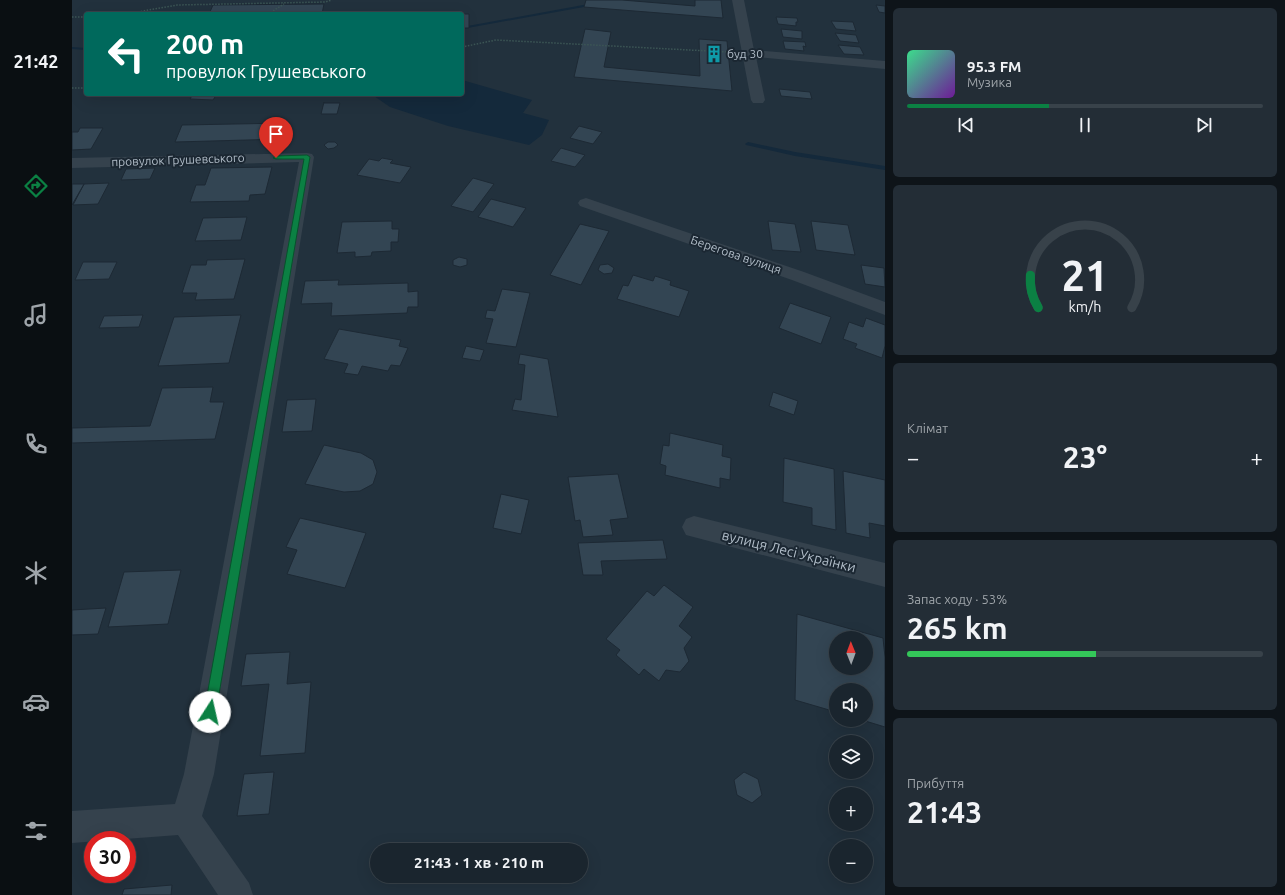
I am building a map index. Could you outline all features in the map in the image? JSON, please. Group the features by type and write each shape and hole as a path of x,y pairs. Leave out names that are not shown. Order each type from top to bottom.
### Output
{"street":[{"path":"738,0 750,53 758,100"},
{"path":"750,53 885,65"},
{"name":"провулок Грушевського","path":"72,163 307,157 199,774 186,819"},
{"name":"Берегова вулиця","path":"586,203 791,274 885,309"},
{"name":"вулиця Лесі Українки","path":"694,527 885,575"},
{"path":"72,827 186,819 237,895"}],"path":[{"path":"137,12 176,5 325,2 332,0"},
{"path":"271,12 285,3"},
{"path":"72,17 84,17"},
{"path":"464,48 496,40 750,53"},
{"path":"72,88 84,88"}],"water":[{"path":"464,81 532,100 523,113 549,120 542,135 529,145 448,126 390,107 374,96 464,96"}],"building":[{"path":"586,0 622,0 695,6 695,0 721,0 723,18 584,7"},
{"path":"324,4 322,12 210,12 213,5"},
{"path":"876,5 885,6 885,13 879,12"},
{"path":"464,14 469,14 469,28 464,28"},
{"path":"776,17 797,18 798,22 796,22 796,26 778,24"},
{"path":"831,21 853,22 856,31 836,29"},
{"name":"буд 30","path":"585,29 611,32 604,67 700,76 699,39 727,41 732,91 574,77"},
{"path":"781,29 802,31 802,39 783,37"},
{"path":"835,33 856,35 859,43 840,41"},
{"path":"783,41 805,42 806,47 803,46 804,51 785,49"},
{"path":"838,45 860,47 864,55 844,54"},
{"path":"779,89 810,92 812,99 781,96"},
{"path":"192,96 216,96 213,100 190,99"},
{"path":"324,102 340,103 337,114 321,114"},
{"path":"288,123 284,139 175,142 182,125"},
{"path":"579,126 602,132 593,144 570,138"},
{"path":"80,128 103,128 91,149 72,150 72,132 78,132"},
{"path":"328,142 335,142 338,145 334,148 328,149 324,145"},
{"path":"561,148 585,155 575,167 551,161"},
{"path":"382,158 393,160 390,163 411,167 400,183 357,175 369,159 379,161"},
{"path":"272,167 265,194 250,195 249,201 190,202 196,185 205,185 211,168"},
{"path":"155,168 150,179 121,180 126,169"},
{"path":"473,178 494,184 473,212 451,206"},
{"path":"109,183 98,204 73,205 84,184"},
{"path":"72,184 84,184 72,205"},
{"path":"491,199 526,208 513,227 478,217"},
{"path":"247,217 241,240 195,241 203,218"},
{"path":"392,221 392,229 399,229 398,242 391,242 391,251 372,252 371,256 355,257 355,252 337,253 342,222"},
{"path":"768,221 795,224 801,252 772,250"},
{"path":"811,221 848,225 855,255 816,250"},
{"path":"580,224 609,231 581,285 550,275"},
{"path":"459,257 467,259 467,265 460,267 453,265 453,260"},
{"path":"245,259 234,299 195,300 197,293 182,293 191,265 206,265 207,260"},
{"path":"83,262 117,262 109,279 75,280"},
{"path":"608,264 614,268 612,273 604,274 598,270 600,265"},
{"path":"861,265 884,268 885,287 865,284"},
{"path":"633,275 653,281 655,276 671,281 670,285 689,291 679,317 617,299 623,285 628,286"},
{"path":"339,280 338,285 408,283 408,292 418,291 418,307 408,307 407,313 331,316 332,303 301,304 305,281"},
{"path":"502,289 530,293 516,347 486,343 493,319 485,318 487,310 495,311"},
{"path":"790,303 831,317 821,344 779,328"},
{"path":"143,315 139,327 99,328 104,316"},
{"path":"241,315 229,363 158,366 174,317"},
{"path":"866,318 885,325 885,346 882,358 855,348 857,344 843,339 849,322 863,327"},
{"path":"339,329 401,340 399,346 408,348 400,366 391,365 388,371 362,366 358,375 344,373 348,364 324,359"},
{"path":"466,346 484,350 480,361 462,358"},
{"path":"520,354 548,359 558,417 512,410 515,399 521,400 525,365 518,364"},
{"path":"213,387 210,402 224,402 215,439 72,443 72,428 150,426 162,388"},
{"path":"773,392 798,401 794,415 769,406"},
{"path":"316,399 312,431 282,432 287,400"},
{"path":"670,433 723,445 722,456 731,458 730,480 720,478 720,488 665,475 666,466 660,464 663,445 669,446"},
{"path":"324,445 361,453 373,460 377,472 373,484 360,491 344,492 305,484"},
{"path":"784,458 834,469 836,530 812,525 812,508 783,502"},
{"path":"843,471 885,480 885,526 869,523 870,538 846,533"},
{"path":"618,474 628,518 610,520 613,535 583,537 580,520 575,521 568,477"},
{"path":"501,494 529,500 521,534 493,528"},
{"path":"300,518 366,533 345,588 287,574 297,550 286,547"},
{"path":"663,540 667,559 601,561 603,575 583,575 578,543"},
{"path":"181,570 168,624 108,627 124,572"},
{"path":"664,585 693,607 679,626 692,637 684,648 689,661 680,672 666,670 659,681 644,669 639,675 616,655 620,650 606,639 647,591 654,596"},
{"path":"106,608 98,634 72,635 72,610"},
{"path":"797,614 858,631 829,631 829,675 873,675 873,635 883,638 885,657 885,727 873,723 873,683 829,683 829,710 795,700"},
{"path":"290,652 287,684 311,682 305,753 260,756 269,684 241,686 246,654"},
{"path":"274,772 269,814 237,816 244,774"},
{"path":"744,772 758,779 762,795 752,803 737,795 734,780"},
{"path":"172,885 171,895 122,895 124,889"}],"waterway":[{"path":"464,28 594,4"},
{"path":"72,48 84,49"},
{"path":"748,144 795,154 885,168"}],"place":[{"name":"буд 30","path":"714,54"}],"route":[{"path":"210,712 307,157 276,158"}]}
